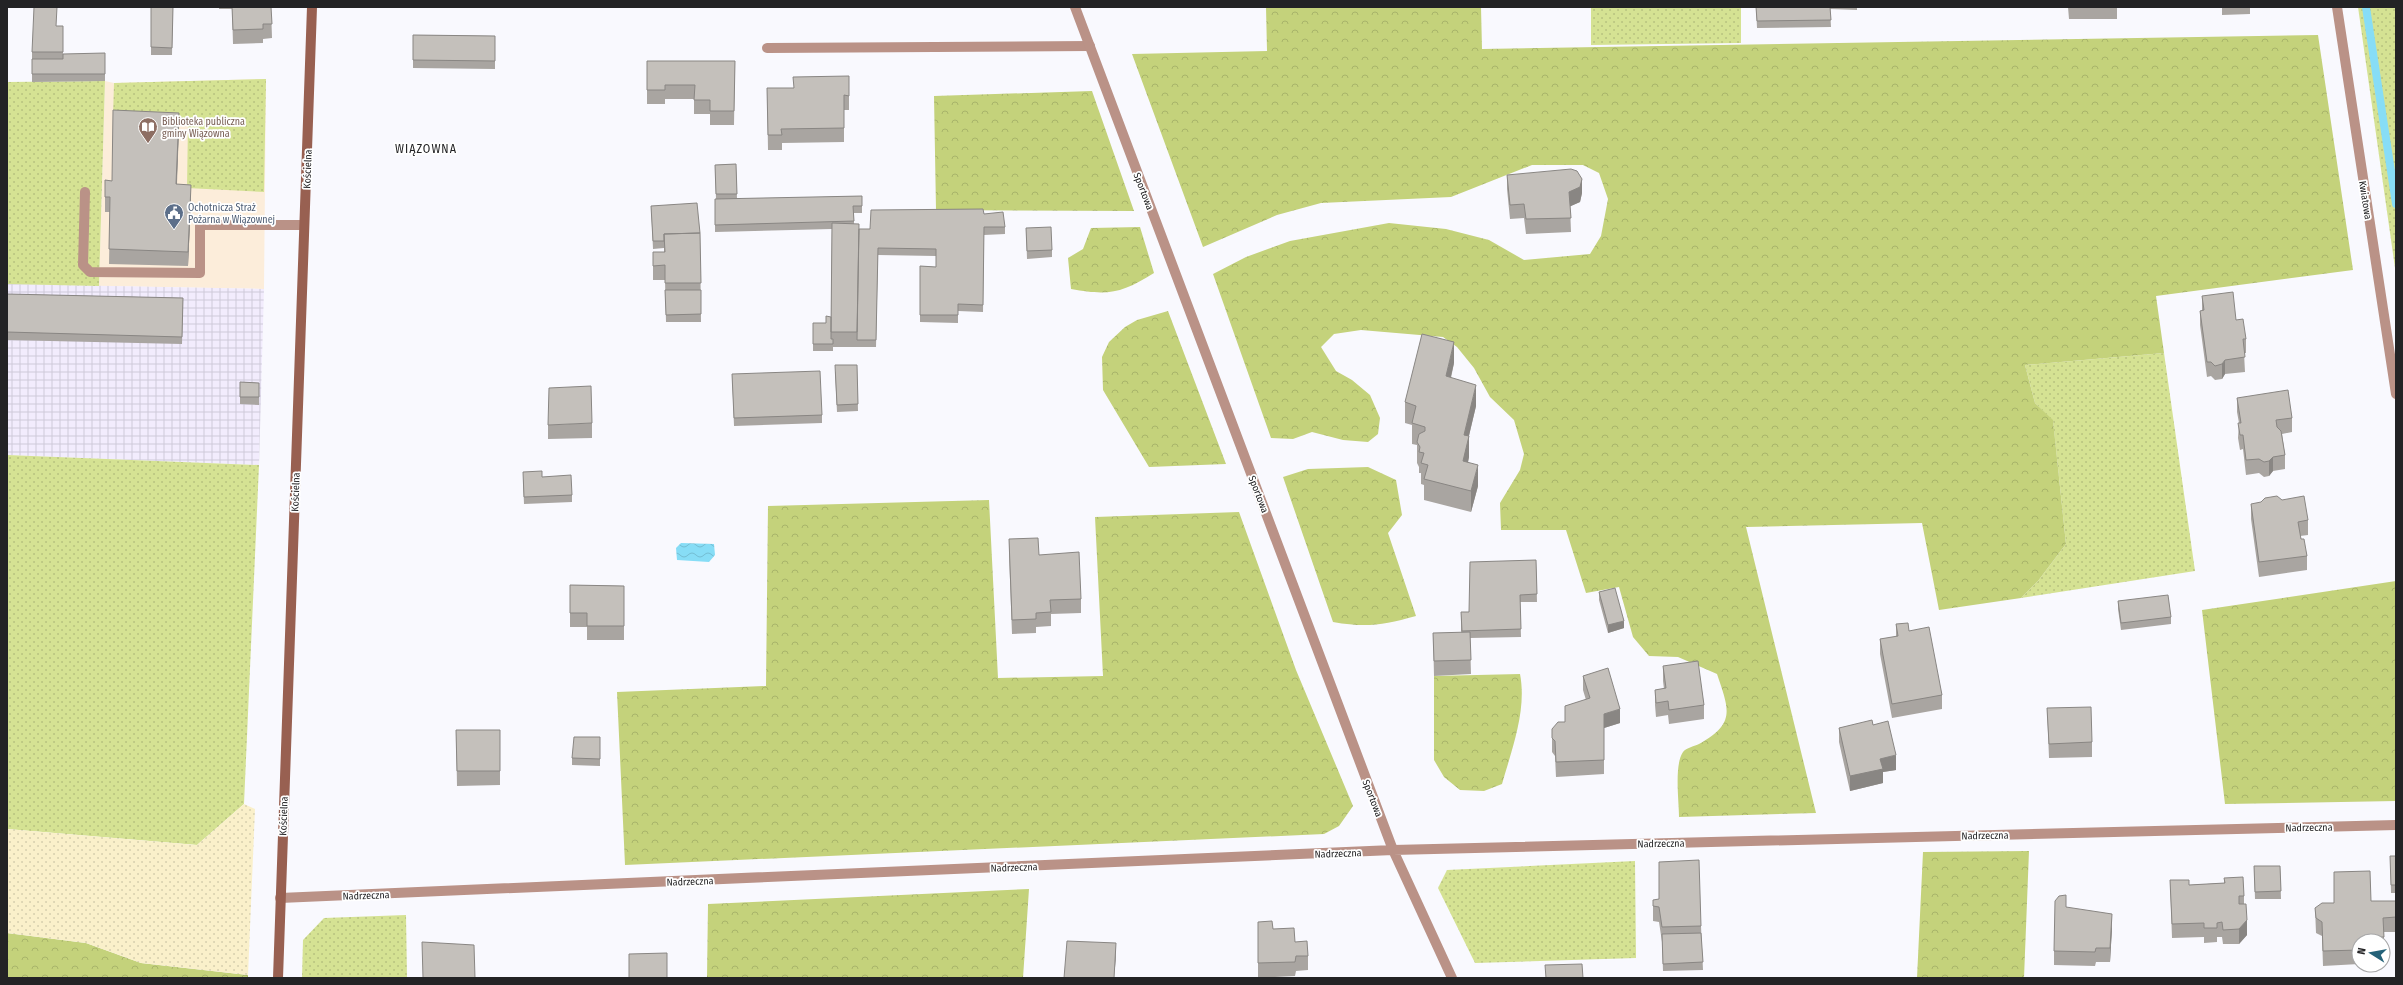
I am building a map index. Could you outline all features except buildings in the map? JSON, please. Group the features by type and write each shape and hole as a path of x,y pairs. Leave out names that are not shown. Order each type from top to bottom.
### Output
{"street":[{"name":"Kościelna","path":"278,978 312,7"},
{"name":"Sportowa","path":"1075,7 1393,850 1452,978"},
{"name":"Kwiatowa","path":"2337,7 2396,394"},
{"path":"767,48 1090,46"},
{"path":"85,192 83,265 90,272 200,273 200,225 304,225"},
{"name":"Nadrzeczna","path":"280,898 1393,850 2396,825"}],"shaded area":[{"path":"266,79 264,289 99,286 105,81 114,83"},
{"path":"7,284 264,289 259,465 7,455"}],"green space":[{"path":"1266,7 1481,7 1482,49 2318,35 2353,270 2156,296 2164,353 2025,365 2035,403 2053,420 2066,544 2038,581 2021,598 1939,610 1922,523 1746,527 1816,813 1679,817 1678,774 1680,758 1683,752 1688,748 1699,744 1719,729 1724,722 1726,715 1726,706 1717,674 1678,657 1649,656 1633,637 1619,587 1586,593 1566,530 1501,530 1500,503 1520,470 1524,454 1514,420 1490,397 1474,368 1457,347 1443,337 1361,330 1334,334 1321,347 1336,371 1352,380 1370,395 1380,418 1378,434 1368,442 1343,440 1312,432 1293,439 1271,438 1213,274 1246,257 1290,241 1389,223 1446,229 1489,240 1524,260 1590,254 1601,236 1608,199 1599,173 1583,165 1532,165 1451,197 1321,203 1277,215 1203,247 1132,54 1267,51"},
{"path":"1591,7 1741,7 1741,43 1591,45"},
{"path":"2358,7 2396,7 2396,275"},
{"path":"266,79 264,192 187,188 188,122 113,118 114,83"},
{"path":"105,81 99,286 7,284 7,82"},
{"path":"1092,91 1134,211 936,210 934,96"},
{"path":"1140,227 1154,273 1133,285 1115,291 1096,292 1071,289 1068,258 1083,249 1091,228"},
{"path":"1168,311 1226,464 1149,467 1103,390 1102,357 1109,342 1125,327 1137,320"},
{"path":"2164,353 2195,571 2021,598 2038,581 2066,544 2053,421 2035,403 2025,365"},
{"path":"7,455 259,465 244,804 197,845 7,829"},
{"path":"1368,467 1396,480 1402,515 1388,533 1416,616 1375,625 1356,625 1333,622 1283,477 1308,469"},
{"path":"989,500 998,678 1103,676 1095,517 1239,512 1296,670 1353,806 1339,826 1324,834 625,865 617,692 766,686 768,506"},
{"path":"2396,581 2396,801 2225,804 2202,610"},
{"path":"1520,674 1522,701 1520,715 1514,743 1502,784 1484,791 1460,790 1444,777 1434,760 1434,676"},
{"path":"2029,851 2024,978 1917,978 1923,852"},
{"path":"1635,861 1636,958 1475,963 1438,888 1447,870"},
{"path":"1029,889 1023,978 707,978 708,904"},
{"path":"406,915 407,978 302,978 303,940 324,918"},
{"path":"7,933 86,943 141,963 248,975 248,978 7,978"}],"sand":[{"path":"244,804 255,809 248,975 141,963 86,943 7,933 7,829 197,845"}],"water":[{"path":"681,543 714,544 715,555 709,562 677,560 676,548"}],"waterway":[{"path":"2366,7 2396,204"}],"place":[{"name":"Biblioteka publiczna gminy Wiązowna","path":"148,144"},
{"name":"Ochotnicza Straż Pożarna w Wiązownej","path":"174,230"}],"district":[{"name":"WIĄZOWNA","path":"426,149"}]}
